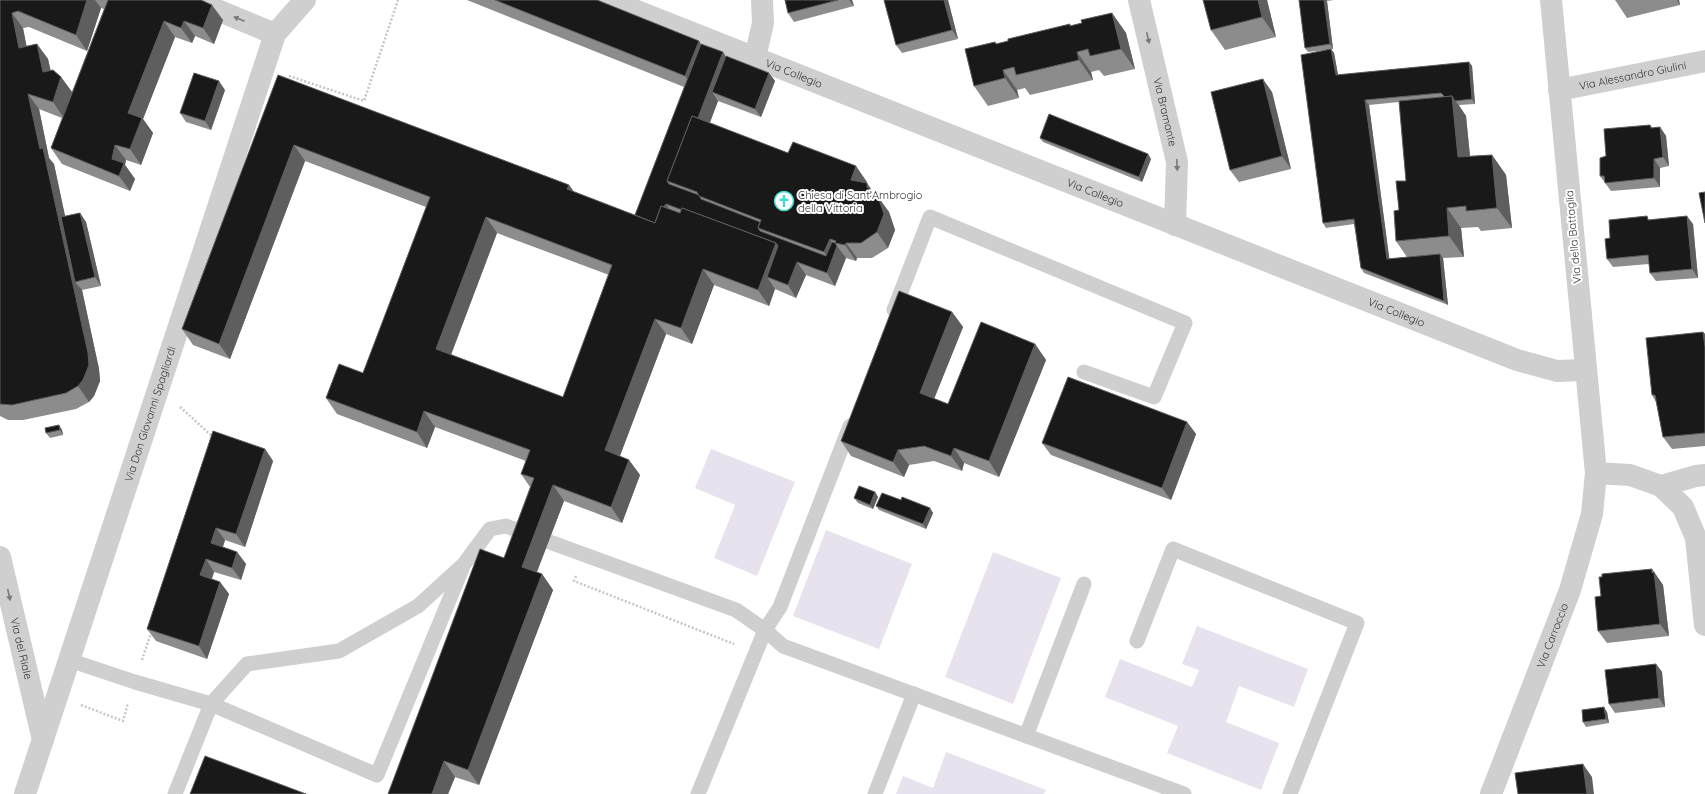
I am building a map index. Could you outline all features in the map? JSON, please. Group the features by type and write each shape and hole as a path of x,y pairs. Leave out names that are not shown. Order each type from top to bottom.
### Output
{"street":[{"path":"193,0 275,34"},
{"name":"Via Don Giovanni Spagliardi","path":"25,794 275,34 306,0"},
{"name":"Via Collegio","path":"609,0 1517,360 1557,371 1585,370"},
{"path":"755,58 763,23 762,0"},
{"name":"Via Bramante","path":"1140,0 1178,162 1175,225"},
{"name":"Via della Battaglia","path":"1551,0 1596,473"},
{"name":"Via Alessandro Giulini","path":"1559,90 1705,61"},
{"path":"1596,473 1630,475 1661,486 1683,507 1696,538 1705,625"},
{"name":"Via Carroccio","path":"1491,794 1570,590 1592,514 1596,473"},
{"path":"1661,486 1696,476 1705,475"},
{"name":"Via del Riale","path":"0,557 42,740"}],"lane":[{"path":"890,320 930,217 1185,323 1154,397 1084,372"},
{"path":"698,794 765,630 780,607 854,416"},
{"path":"175,794 211,704 247,664 339,651 418,606 464,564 490,529 506,526 736,610 765,630 783,646 1184,794"},
{"path":"1137,641 1173,549 1357,623 1290,794"},
{"path":"69,660 135,682 211,704 378,775 464,564"},
{"path":"1026,736 1084,584"},
{"path":"875,794 914,694"}],"path":[{"path":"285,75 364,101 398,0"},
{"path":"175,402 216,440"},
{"path":"569,573 576,576 574,581 756,653"},
{"path":"78,712 80,705 123,721 153,629"}],"shaded area":[{"path":"711,449 795,482 757,576 714,558 735,505 695,488"},
{"path":"826,530 912,564 879,649 793,616"},
{"path":"993,552 1061,578 1013,704 945,677"},
{"path":"1197,626 1308,669 1294,707 1239,686 1226,722 1279,743 1261,790 1167,753 1178,726 1105,697 1120,659 1192,687 1199,670 1182,664"},
{"path":"946,752 1046,790 1044,794 896,794 903,776 933,788"}],"building":[{"path":"0,0 87,0 76,35 18,11 12,13 19,48 37,44 43,72 53,70 61,77 53,102 28,94 40,149 43,148 88,353 89,365 83,380 78,386 66,393 12,405 0,404"},
{"path":"108,0 201,0 212,5 203,28 184,21 181,28 164,21 128,113 142,118 130,149 115,145 112,159 124,163 119,176 51,148"},
{"path":"495,0 597,0 699,41 685,76"},
{"path":"785,0 838,0 788,13"},
{"path":"884,0 944,0 952,30 896,45"},
{"path":"1203,0 1258,0 1262,17 1211,30"},
{"path":"1299,0 1324,0 1330,44 1305,48"},
{"path":"1112,13 1121,49 1090,56 1088,49 1077,52 1079,60 1016,75 1014,67 1003,70 1005,78 974,86 965,49 995,42 996,44 1008,41 1008,39 1070,24 1070,26 1082,23 1081,20"},
{"path":"701,44 723,52 698,118 692,116 667,181 669,184 699,195 701,199 760,222 758,228 760,231 826,256 832,242 835,243 837,246 827,273 797,262 788,285 767,277 778,246 776,243 682,208 682,210 666,204 664,207 661,206 655,223 635,215"},
{"path":"1331,49 1336,75 1469,62 1472,99 1455,101 1452,96 1445,97 1441,93 1365,100 1387,259 1440,254 1444,301 1361,268 1354,219 1323,223 1301,55"},
{"path":"726,56 769,73 755,109 712,92"},
{"path":"194,73 219,81 205,121 180,113"},
{"path":"278,75 569,185 567,189 655,223 661,206 680,213 682,208 776,243 758,290 703,269 681,328 655,319 605,450 629,460 611,507 553,485 522,567 542,574 468,770 444,761 432,794 388,794 480,549 504,558 534,478 521,474 530,450 424,411 417,432 326,398 339,364 363,373 430,197 294,145 219,344 182,329","holes":["486,217 612,265 563,397 436,349"]},
{"path":"1263,79 1282,156 1230,170 1211,92"},
{"path":"1452,96 1458,157 1492,155 1497,208 1466,211 1466,206 1447,208 1449,236 1396,241 1394,211 1399,210 1396,181 1406,181 1399,101"},
{"path":"1049,114 1148,154 1139,177 1040,138"},
{"name":"Chiesa di Sant'Ambrogio della Vittoria","path":"692,116 788,153 793,142 856,166 851,180 867,183 867,187 878,197 884,214 877,232 861,243 846,243 845,245 835,243 836,241 830,239 824,252 758,228 761,220 699,196 697,192 667,181"},
{"path":"1650,125 1651,128 1660,127 1663,157 1654,159 1654,178 1605,183 1604,176 1600,176 1600,158 1606,156 1604,129"},
{"path":"1705,192 1705,223 1699,193"},
{"path":"80,213 95,277 75,282 61,217"},
{"path":"1647,216 1648,220 1687,216 1692,269 1650,273 1648,255 1607,259 1605,239 1610,238 1609,220"},
{"path":"899,291 952,312 920,393 948,404 981,322 1035,344 989,461 954,448 951,456 924,446 898,450 893,462 841,441"},
{"path":"1703,332 1705,347 1705,433 1663,437 1655,395 1652,395 1646,338"},
{"path":"1068,377 1187,422 1162,488 1042,443"},
{"path":"59,425 60,430 46,433 45,428"},
{"path":"213,431 265,449 236,534 216,528 211,543 237,552 232,568 206,559 200,575 220,582 199,646 147,629"},
{"path":"859,486 875,492 870,505 854,498"},
{"path":"882,493 901,500 902,497 930,508 923,524 876,506"},
{"path":"1652,569 1652,573 1654,572 1660,624 1598,631 1595,597 1601,596 1599,577 1602,577 1602,574"},
{"path":"1656,664 1659,698 1609,704 1605,670"},
{"path":"1604,707 1606,719 1583,722 1582,710"},
{"path":"205,756 306,794 190,794"},
{"path":"1583,764 1587,794 1518,794 1515,773"}],"place":[{"name":"Chiesa di Sant'Ambrogio della Vittoria","path":"784,201"}]}
